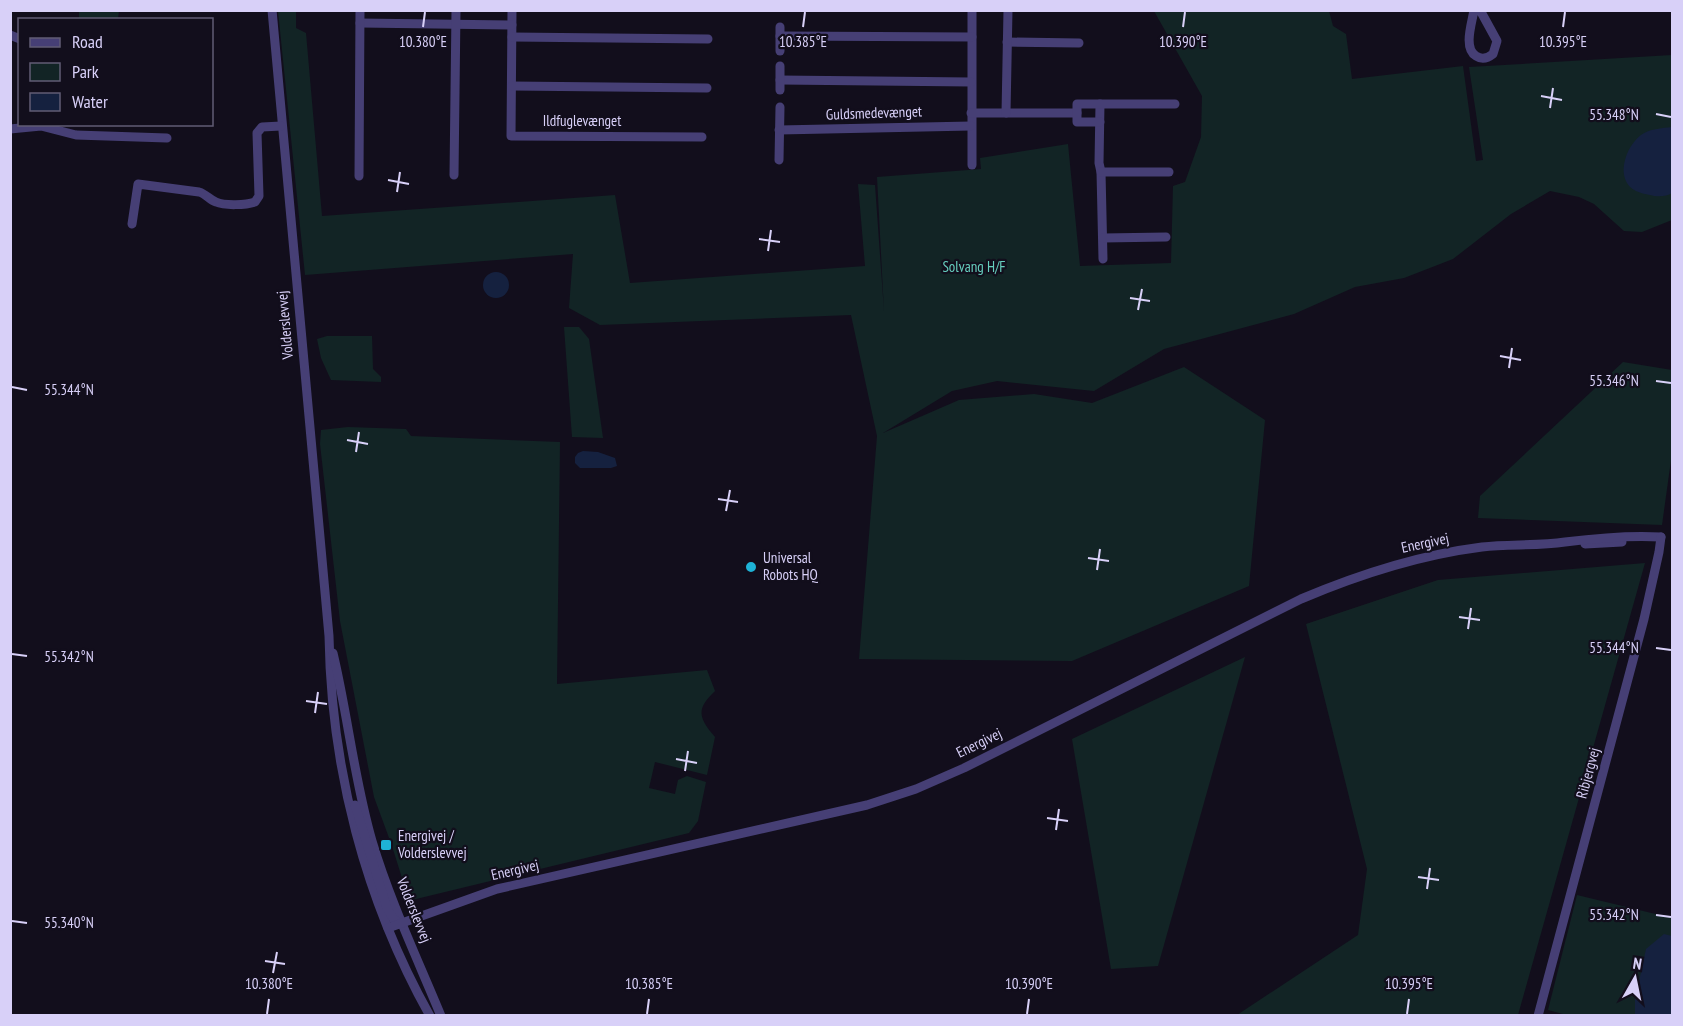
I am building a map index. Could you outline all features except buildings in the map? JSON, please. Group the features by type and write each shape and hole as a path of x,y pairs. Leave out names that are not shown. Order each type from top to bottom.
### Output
{"street":[{"name":"Volderslevvej","path":"272,10 329,636 356,781 372,842 401,923 441,1016"},
{"path":"359,176 360,10"},
{"path":"454,175 456,10"},
{"name":"Ildfuglevænget","path":"512,10 511,136 702,137"},
{"path":"972,10 972,165"},
{"path":"1006,113 1008,10"},
{"path":"1474,10 1469,45 1472,53 1479,58 1488,58 1493,54 1497,41 1480,10"},
{"path":"360,23 512,25"},
{"path":"780,51 780,32 972,38"},
{"path":"512,37 708,39"},
{"path":"1007,42 1079,43"},
{"name":"Guldsmedevænget","path":"780,66 780,85 971,82"},
{"path":"512,86 707,88"},
{"path":"1100,122 1077,122 1077,104 1175,104"},
{"path":"1100,104 1103,259"},
{"path":"779,160 780,107"},
{"path":"971,113 1077,113"},
{"name":"Guldsmedevænget","path":"779,130 924,125 971,126"},
{"path":"10,129 41,126 76,135 167,138"},
{"path":"116,126 116,136"},
{"path":"132,224 138,184 199,192 207,195 214,202 223,204 255,202 259,196 257,133 262,127 281,126"},
{"path":"1101,172 1169,172"},
{"path":"1103,238 1166,237"},
{"name":"Energivej","path":"388,928 496,889 867,805 916,789 964,768 1301,599 1347,579 1382,568 1483,547 1604,537 1672,536"},
{"name":"Ribjergvej","path":"1538,1016 1644,619 1661,537"},
{"name":"Volderslevvej","path":"329,636 329,665 337,738 347,797 359,845 388,928 430,1016"},
{"path":"337,738 366,844 387,908 394,920 401,923"}],"green space":[{"path":"79,11 119,11 118,18 79,18"},
{"name":"Solvang H/F","path":"278,11 296,11 296,28 306,33 322,216 615,195 630,283 865,266 858,184 875,185 884,311 877,177 981,169 980,158 1068,144 1080,266 1171,263 1173,186 1185,182 1201,137 1202,96 1154,11 1329,11 1333,26 1346,34 1352,79 1463,66 1476,161 1483,160 1469,67 1672,55 1672,220 1642,232 1624,231 1594,204 1579,197 1550,191 1511,214 1453,259 1404,278 1355,287 1294,314 1164,349 1094,391 997,381 952,391 883,433 959,400 1034,394 1092,403 1184,367 1265,420 1249,586 1072,661 859,659 877,436 851,315 600,325 569,308 573,254 305,275"},
{"path":"564,327 579,327 589,339 603,438 572,437"},
{"path":"327,336 372,336 373,369 381,377 381,382 331,380 321,358 317,339"},
{"path":"1623,362 1672,370 1672,453 1662,525 1478,518 1480,496"},
{"path":"348,427 406,429 411,436 560,442 557,684 707,670 715,691 702,708 702,713 705,724 715,737 707,775 655,762 649,788 675,794 678,780 687,776 706,782 698,821 689,833 412,900 407,894 374,797 340,621 320,444 321,430"},
{"path":"1645,563 1518,1015 1237,1015 1358,935 1367,869 1306,624 1438,580"},
{"path":"1245,657 1158,966 1111,969 1072,739"},
{"path":"1577,895 1672,918 1672,1015 1570,1016 1548,1010"}],"water":[{"path":"1672,127 1672,193 1658,196 1636,191 1629,186 1624,172 1624,163 1630,147 1644,133"},
{"path":"496,272 505,276 509,285 505,294 496,298 487,294 483,285 487,276"},
{"path":"583,451 598,452 615,458 617,466 580,468 575,463 575,457"},
{"path":"1664,934 1672,936 1672,1015 1635,1015 1635,1000 1646,949"}],"place":[{"name":"Universal Robots HQ","path":"751,567"},
{"name":"Energivej / Volderslevvej","path":"386,845"}]}
